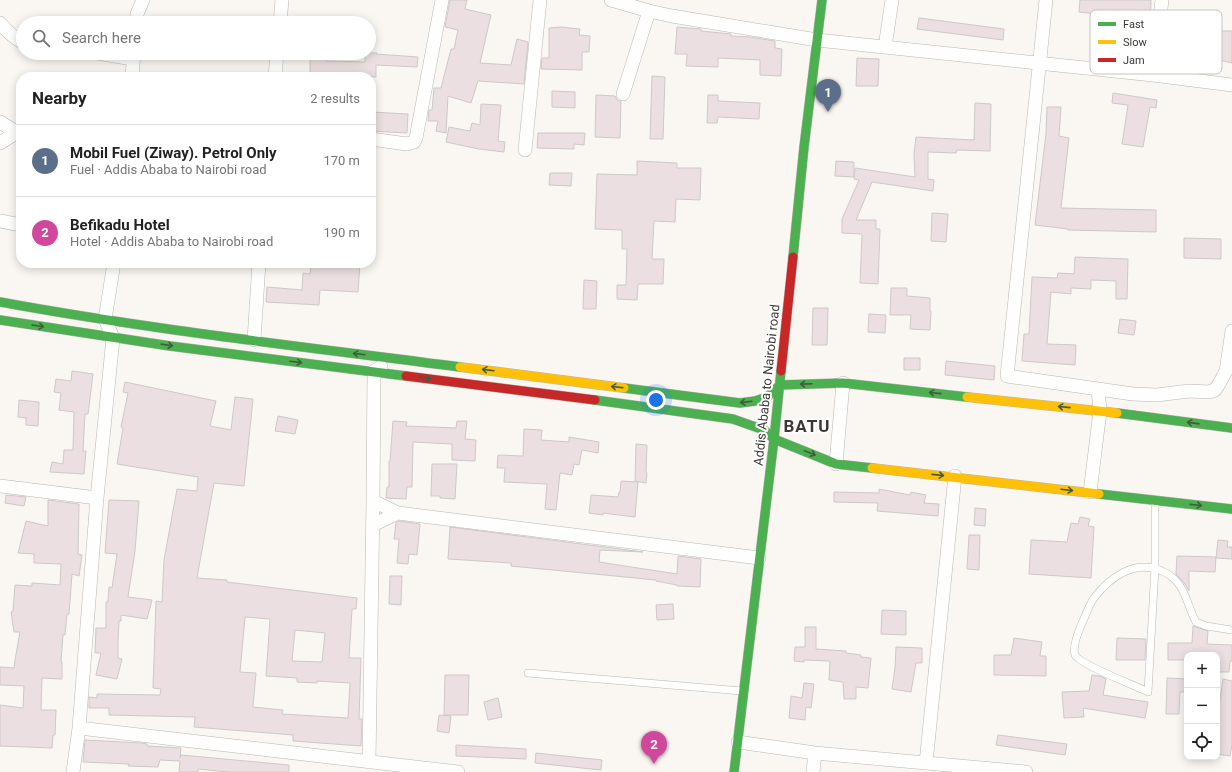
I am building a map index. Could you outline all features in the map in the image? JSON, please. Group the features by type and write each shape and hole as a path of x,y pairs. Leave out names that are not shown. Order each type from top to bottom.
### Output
{"main road":[{"name":"Addis Ababa to Nairobi road","path":"734,772 774,439 804,147 822,0"},
{"path":"0,302 43,310 254,340 740,403 755,401 767,397 780,385 843,383 1100,411 1232,428"},
{"path":"0,320 113,338 591,399 733,420 764,430 774,439 836,464 955,476 1232,509"}],"street":[{"path":"137,16 143,0"},
{"path":"281,16 282,0"},
{"path":"376,141 407,144 414,142 416,138 442,0"},
{"path":"525,150 540,0"},
{"path":"611,0 648,11 817,40 1090,68"},
{"path":"885,47 892,0"},
{"path":"1046,0 1038,63 1007,376 1133,394 1157,395 1189,391 1209,392 1214,390 1219,384 1226,371 1232,331"},
{"path":"1161,10 1162,0"},
{"path":"623,94 648,11"},
{"path":"0,23 16,39"},
{"path":"132,72 133,60"},
{"path":"275,72 276,60"},
{"path":"1144,74 1232,85"},
{"path":"0,122 16,133"},
{"path":"0,144 16,135"},
{"path":"0,221 16,223"},
{"path":"73,772 79,728 97,498 113,338 105,319 113,268"},
{"path":"254,340 259,268"},
{"path":"368,762 373,525 374,372 392,358"},
{"path":"836,464 843,383"},
{"path":"1090,492 1100,411 1098,389"},
{"path":"926,763 955,476"},
{"path":"0,486 97,498"},
{"path":"373,501 398,513 759,558"},
{"path":"373,525 398,513"},
{"path":"79,728 458,772"},
{"path":"738,742 901,767 926,763 1026,772"},
{"path":"813,772 815,753"}],"lane":[{"path":"1155,501 1155,568 1148,692 1089,665 1079,659 1075,654 1079,630 1094,598 1109,582 1129,569 1136,567 1144,566 1155,568 1171,575 1180,586 1196,622 1206,626 1232,630"},
{"path":"528,673 744,691"}],"building":[{"path":"450,0 467,0 465,9 491,15 480,63 511,65 517,39 528,42 524,84 478,81 471,103 448,96 446,133 436,131 438,121 428,121 429,110 432,110 434,88 441,88 451,49 454,49 458,30 445,27"},
{"path":"1080,0 1151,0 1151,10 1090,10 1090,13 1079,12"},
{"path":"919,18 1004,29 1003,40 917,29"},
{"path":"561,27 580,29 579,35 590,36 589,52 582,52 582,70 541,69 542,58 549,58 549,28"},
{"path":"677,27 701,29 701,31 731,34 731,36 775,41 775,48 782,49 781,76 760,75 760,60 718,58 718,67 686,66 687,54 675,54"},
{"path":"1222,31 1232,31 1232,63 1222,61"},
{"path":"376,54 418,57 417,67 376,65 376,72 310,72 310,60 365,62 365,60 376,60"},
{"path":"857,58 879,59 878,86 856,86"},
{"path":"652,76 665,77 663,139 650,139"},
{"path":"552,91 575,92 575,108 552,107"},
{"path":"1113,93 1157,100 1156,108 1150,107 1143,147 1122,144 1128,105 1112,103"},
{"path":"596,95 615,96 617,100 621,102 620,138 595,137"},
{"path":"708,95 718,95 718,101 760,103 759,119 718,117 717,123 707,123"},
{"path":"975,103 991,104 990,151 957,150 956,153 928,152 928,179 934,180 933,191 872,182 856,220 876,220 876,229 880,229 878,284 860,283 862,234 842,233 842,219 859,180 854,179 855,168 915,177 914,154 916,137 974,140"},
{"path":"481,104 501,105 498,141 505,142 504,152 479,149 446,142 449,127 470,131 472,123 480,125"},
{"path":"1047,107 1061,107 1059,136 1069,138 1061,208 1156,210 1156,232 1068,230 1035,225 1046,134"},
{"path":"376,112 408,114 407,133 376,131"},
{"path":"538,133 585,133 584,145 574,144 574,149 537,148"},
{"path":"637,161 677,163 677,168 701,168 700,200 676,199 675,222 654,221 652,259 664,259 663,284 638,284 637,300 617,299 617,285 626,285 627,249 622,249 622,230 595,229 597,174 637,175"},
{"path":"836,161 854,162 854,177 835,176"},
{"path":"550,173 572,173 571,186 549,185"},
{"path":"932,213 948,214 946,242 931,241"},
{"path":"1184,238 1221,239 1221,259 1184,258"},
{"path":"1075,257 1128,259 1127,299 1116,299 1116,281 1091,280 1091,289 1071,288 1071,294 1051,292 1047,344 1076,345 1075,365 1022,361 1024,334 1029,334 1032,277 1057,278 1058,273 1074,274"},
{"path":"311,268 360,268 358,292 320,290 319,305 266,302 267,287 302,290 303,273 310,274"},
{"path":"584,280 597,281 596,309 583,309"},
{"path":"891,288 907,288 907,296 930,298 930,330 910,329 911,315 890,315"},
{"path":"813,308 828,308 827,345 812,345"},
{"path":"869,314 886,315 885,333 868,332"},
{"path":"1120,319 1136,321 1134,335 1118,333"},
{"path":"904,358 920,358 920,370 904,370"},
{"path":"946,361 995,366 994,380 945,375"},
{"path":"72,371 93,374 88,414 85,414 83,451 86,451 84,474 50,472 52,462 63,464 64,450 73,450 74,412 59,410 61,393 54,392 56,379 71,381"},
{"path":"125,382 216,401 210,426 231,430 235,397 253,399 244,486 214,483 197,578 227,580 227,582 357,598 356,609 352,609 349,658 361,658 359,719 362,719 361,746 293,741 293,735 194,727 195,717 109,715 109,708 89,708 89,697 97,698 97,694 160,695 161,689 153,688 156,601 162,602 164,560 177,489 197,491 198,477 117,464 123,428 121,427 128,393 123,392","holes":["245,617 270,619 266,676 297,678 297,682 317,683 317,681 350,683 348,718 282,714 283,710 253,707 256,673 240,672","295,630 325,633 322,662 292,661"]},
{"path":"19,400 39,402 38,426 26,425 26,418 18,417"},
{"path":"278,416 298,420 295,434 275,431"},
{"path":"393,421 407,422 406,426 456,428 457,421 467,421 465,439 476,440 475,461 452,460 452,444 413,442 412,487 407,487 406,499 386,498 387,487 389,487 389,461"},
{"path":"524,429 542,430 541,440 569,442 569,437 599,442 598,453 582,450 579,465 574,464 572,475 560,473 556,510 545,509 547,484 504,482 505,468 497,468 498,455 523,456"},
{"path":"636,444 647,445 646,483 635,481"},
{"path":"432,464 457,464 455,499 431,496"},
{"path":"621,481 638,482 635,517 603,513 603,515 589,513 591,495 618,497"},
{"path":"879,489 910,495 911,492 926,495 924,503 939,504 938,516 877,511 878,503 834,502 834,492 879,493"},
{"path":"6,495 26,497 24,506 5,503"},
{"path":"48,500 79,504 78,554 82,555 79,576 72,574 69,614 67,614 65,635 63,635 61,662 62,679 42,678 41,710 56,710 55,735 53,735 52,748 0,746 0,705 23,708 24,686 0,685 0,667 14,668 20,632 14,632 11,612 13,611 15,585 32,586 32,583 60,585 61,564 34,563 34,554 18,553 26,521 48,526"},
{"path":"109,500 139,501 135,551 128,597 152,600 147,619 121,615 121,621 119,621 118,658 122,659 117,679 96,675 101,653 95,653 96,628 106,628 106,602 108,602 109,587 112,588 117,554 105,553"},
{"path":"975,508 986,509 985,526 974,525"},
{"path":"1080,517 1090,519 1088,526 1094,527 1091,578 1029,574 1031,540 1067,542 1071,523 1078,524"},
{"path":"399,521 420,524 417,555 409,554 408,564 397,563 399,539 394,539 396,523"},
{"path":"450,527 643,552 600,550 599,562 677,574 678,556 701,559 700,587 677,586 656,580 511,566 511,563 448,559"},
{"path":"969,535 980,535 979,570 967,569"},
{"path":"1218,540 1228,541 1227,547 1232,547 1232,559 1216,558"},
{"path":"1177,556 1216,557 1215,572 1189,571 1189,591 1176,574"},
{"path":"390,576 402,576 401,605 389,604"},
{"path":"673,604 674,619 657,620 656,605"},
{"path":"882,610 906,611 906,635 881,634"},
{"path":"1193,626 1208,631 1207,644 1232,645 1232,661 1230,661 1229,672 1220,672 1220,652 1184,652 1184,660 1168,660 1168,643 1192,643"},
{"path":"805,627 816,627 816,649 846,651 846,653 871,658 868,688 856,687 856,699 844,699 843,682 829,680 830,661 794,661 795,647 805,647"},
{"path":"1014,638 1042,642 1040,656 1046,656 1046,676 994,675 994,655 1011,655"},
{"path":"1117,638 1146,639 1145,660 1116,660"},
{"path":"896,647 922,648 922,663 916,663 911,692 892,689"},
{"path":"445,675 469,675 468,715 444,715"},
{"path":"1092,675 1100,676 1106,679 1103,695 1148,702 1145,718 1083,708 1084,717 1064,718 1062,692 1089,691"},
{"path":"1167,678 1184,679 1184,692 1180,692 1179,714 1166,714"},
{"path":"1223,679 1232,681 1232,745 1230,756 1220,754 1220,700"},
{"path":"804,683 814,684 811,708 806,707 805,720 789,718 791,696 802,698"},
{"path":"498,698 502,717 488,720 484,702"},
{"path":"439,715 451,716 449,733 437,731"},
{"path":"998,735 1067,744 1065,755 996,745"},
{"path":"85,740 141,743 147,744 147,746 181,748 180,758 181,755 289,765 289,772 228,772 198,769 198,772 179,772 180,761 160,760 158,767 83,762"},
{"path":"456,745 526,749 526,759 456,756"},
{"path":"536,753 602,760 601,770 535,763"}],"traffic: fast":[{"path":"793,257 804,147 822,0"},
{"path":"0,302 172,330 460,367"},
{"path":"0,320 170,346 406,376"},
{"path":"734,772 781,371"},
{"path":"624,388 740,403 755,401 767,397 780,385 843,383 967,397"},
{"path":"595,400 733,419 764,430 774,439 836,464 872,468"},
{"path":"1117,413 1232,428"},
{"path":"1099,494 1232,509"}],"traffic: slow":[{"path":"460,367 624,388"},
{"path":"967,397 1117,413"},
{"path":"872,468 1099,494"}],"traffic: jam":[{"path":"781,371 793,257"},
{"path":"406,376 595,400"}],"place":[{"name":"Mobil Fuel (Ziway). Petrol Only","path":"828,112"},
{"name":"Befikadu Hotel","path":"654,764"}],"district":[{"name":"BATU","path":"807,426"}]}
